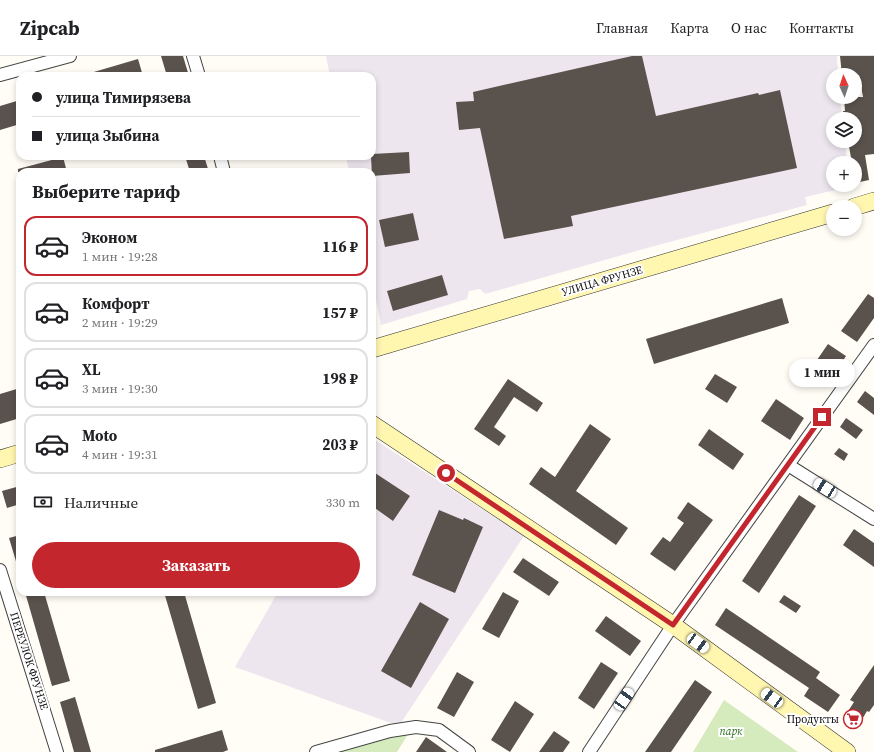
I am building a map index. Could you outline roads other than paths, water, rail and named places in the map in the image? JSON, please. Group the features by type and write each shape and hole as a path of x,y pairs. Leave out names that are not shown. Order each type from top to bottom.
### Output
{"street":[{"path":"0,75 70,56"},
{"path":"193,56 198,72"},
{"path":"862,205 874,201"},
{"name":"УЛИЦА ФРУНЗЕ","path":"376,348 826,215"},
{"path":"589,752 673,625 874,344"},
{"path":"376,427 673,625 846,752"},
{"path":"0,459 16,454"},
{"path":"788,465 874,519"},
{"name":"ПЕРЕУЛОК ФРУНЗЕ","path":"0,570 58,752"},
{"path":"316,752 390,731 416,727 438,730 469,752"}],"place":[{"name":"Продукты","path":"853,719"}],"park label":[{"name":"парк","path":"731,731"}]}
